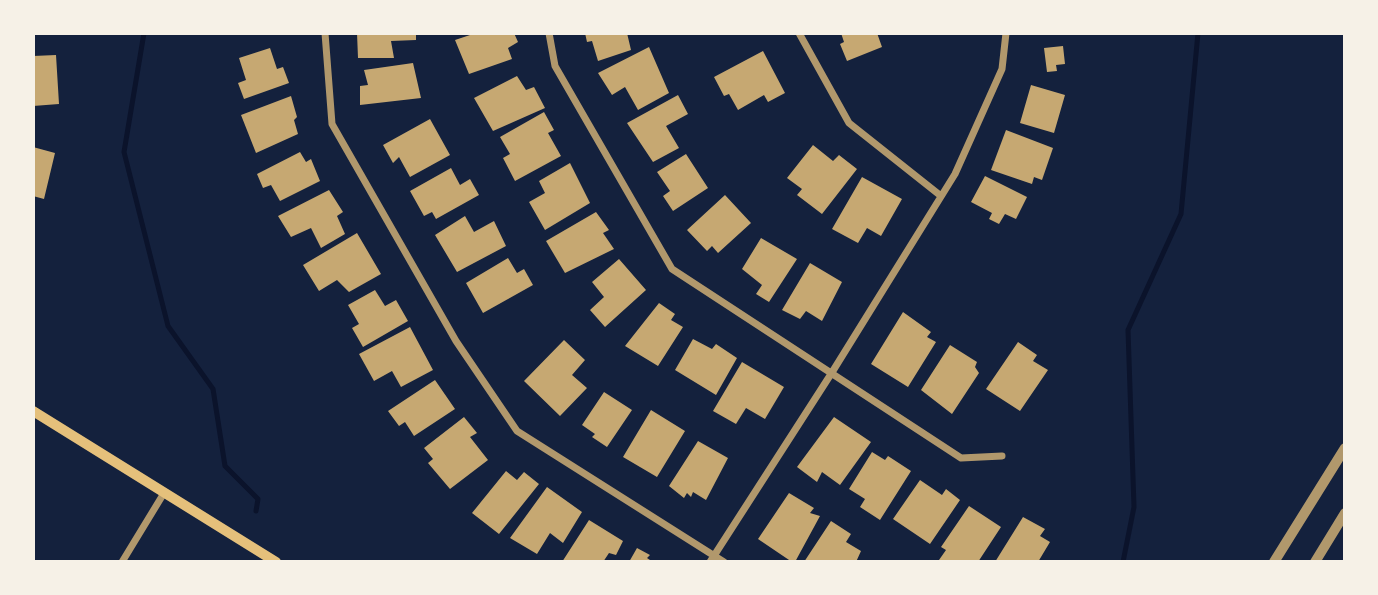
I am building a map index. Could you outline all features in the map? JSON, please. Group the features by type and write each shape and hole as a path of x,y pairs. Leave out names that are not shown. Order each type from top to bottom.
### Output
{"main road":[{"path":"33,411 276,562"}],"street":[{"path":"325,33 332,124 456,341 517,431 712,559 724,562"},
{"path":"549,33 555,66 672,269 961,458 1002,456"},
{"path":"799,33 849,122 941,196"},
{"path":"712,559 955,174 1002,69 1006,33"},
{"path":"1274,562 1345,448"},
{"path":"122,562 164,493"},
{"path":"1314,562 1345,513"}],"building":[{"path":"357,33 416,33 416,40 391,41 394,58 358,58"},
{"path":"476,33 514,33 518,42 508,48 512,59 469,74 455,40"},
{"path":"585,33 627,33 631,50 598,61 592,41 587,42"},
{"path":"841,33 877,33 882,47 847,61 840,44 844,42"},
{"path":"1063,46 1065,64 1056,65 1057,71 1047,72 1044,48"},
{"path":"649,47 669,93 638,110 625,87 612,95 598,73"},
{"path":"270,48 277,69 283,67 289,83 244,99 238,83 246,80 239,58"},
{"path":"763,51 785,93 768,102 764,95 738,110 729,94 724,96 714,77"},
{"path":"56,55 59,104 33,106 33,56"},
{"path":"413,63 421,98 360,105 360,86 368,85 364,70"},
{"path":"517,76 526,90 534,87 545,108 493,131 474,98"},
{"path":"1031,85 1065,95 1054,133 1020,123"},
{"path":"678,95 688,114 666,126 679,148 653,162 627,123"},
{"path":"291,96 298,134 256,153 241,115"},
{"path":"544,112 554,130 548,133 561,156 515,181 503,158 510,154 500,137"},
{"path":"430,119 450,155 410,177 399,157 393,163 383,145"},
{"path":"1006,130 1053,148 1042,180 1034,177 1032,184 991,170"},
{"path":"813,145 833,161 839,155 857,169 822,214 797,195 802,189 787,178"},
{"path":"33,147 55,153 44,199 33,196"},
{"path":"300,152 306,162 311,159 320,181 280,201 271,185 263,188 257,174"},
{"path":"686,154 708,188 673,211 663,196 670,191 657,172"},
{"path":"570,163 590,203 545,230 529,202 545,193 539,181"},
{"path":"451,168 460,185 470,179 479,195 436,219 432,212 424,216 410,191"},
{"path":"985,176 1027,197 1016,219 1005,214 999,224 989,219 992,213 971,202"},
{"path":"862,177 902,199 881,236 867,228 858,243 832,229"},
{"path":"329,190 343,212 337,216 345,234 321,248 311,228 291,237 278,216"},
{"path":"725,195 751,223 718,253 712,246 707,251 687,230"},
{"path":"596,212 609,230 603,233 614,249 565,273 546,241"},
{"path":"465,216 474,232 494,221 506,246 457,272 435,235"},
{"path":"357,233 381,274 349,292 337,280 319,291 303,265"},
{"path":"761,238 797,259 769,302 756,294 762,285 742,269"},
{"path":"508,258 517,273 524,269 533,285 483,313 466,283"},
{"path":"619,259 646,290 605,327 590,310 604,297 592,282"},
{"path":"810,263 842,282 822,321 806,311 800,319 782,310"},
{"path":"375,290 385,306 396,300 408,321 363,347 352,328 359,324 348,305"},
{"path":"659,303 675,314 671,320 683,327 658,366 625,346"},
{"path":"903,312 931,332 927,337 936,342 908,387 871,364"},
{"path":"410,327 433,370 401,387 392,371 374,381 359,354"},
{"path":"693,339 712,349 716,344 737,358 716,395 675,370"},
{"path":"564,340 585,360 572,375 587,388 560,416 524,381"},
{"path":"1018,342 1037,355 1033,361 1048,370 1020,411 986,389"},
{"path":"950,345 977,362 975,367 979,373 952,414 921,390"},
{"path":"742,362 784,387 765,419 746,408 736,424 713,411"},
{"path":"435,380 455,409 414,436 405,422 399,426 388,411"},
{"path":"604,392 632,410 607,447 592,437 595,434 582,425"},
{"path":"651,410 685,431 657,477 623,457"},
{"path":"464,417 477,433 470,437 488,460 450,489 428,463 433,459 424,448"},
{"path":"834,417 871,442 840,485 822,472 817,482 797,467"},
{"path":"698,441 728,458 706,500 693,492 691,497 687,493 684,498 669,486"},
{"path":"872,452 885,460 888,456 911,471 880,520 860,507 865,499 849,489"},
{"path":"506,471 517,480 524,472 539,484 499,534 472,513"},
{"path":"920,480 942,495 946,489 960,500 930,544 893,519"},
{"path":"547,487 582,512 563,543 550,533 537,554 510,538"},
{"path":"789,493 814,508 810,513 820,516 795,562 758,539"},
{"path":"969,506 1001,527 978,562 942,562 939,560 946,550 941,547"},
{"path":"1023,517 1045,529 1040,536 1050,542 1038,562 995,562"},
{"path":"589,520 623,541 616,555 609,553 603,562 562,562"},
{"path":"831,521 851,534 846,542 861,551 856,562 804,562"},
{"path":"637,548 650,555 647,558 653,562 629,562"}],"waterway":[{"path":"144,33 124,152 168,326 213,389 225,466 258,499 256,511"},
{"path":"1123,562 1134,507 1128,330 1181,214 1198,33"}]}
